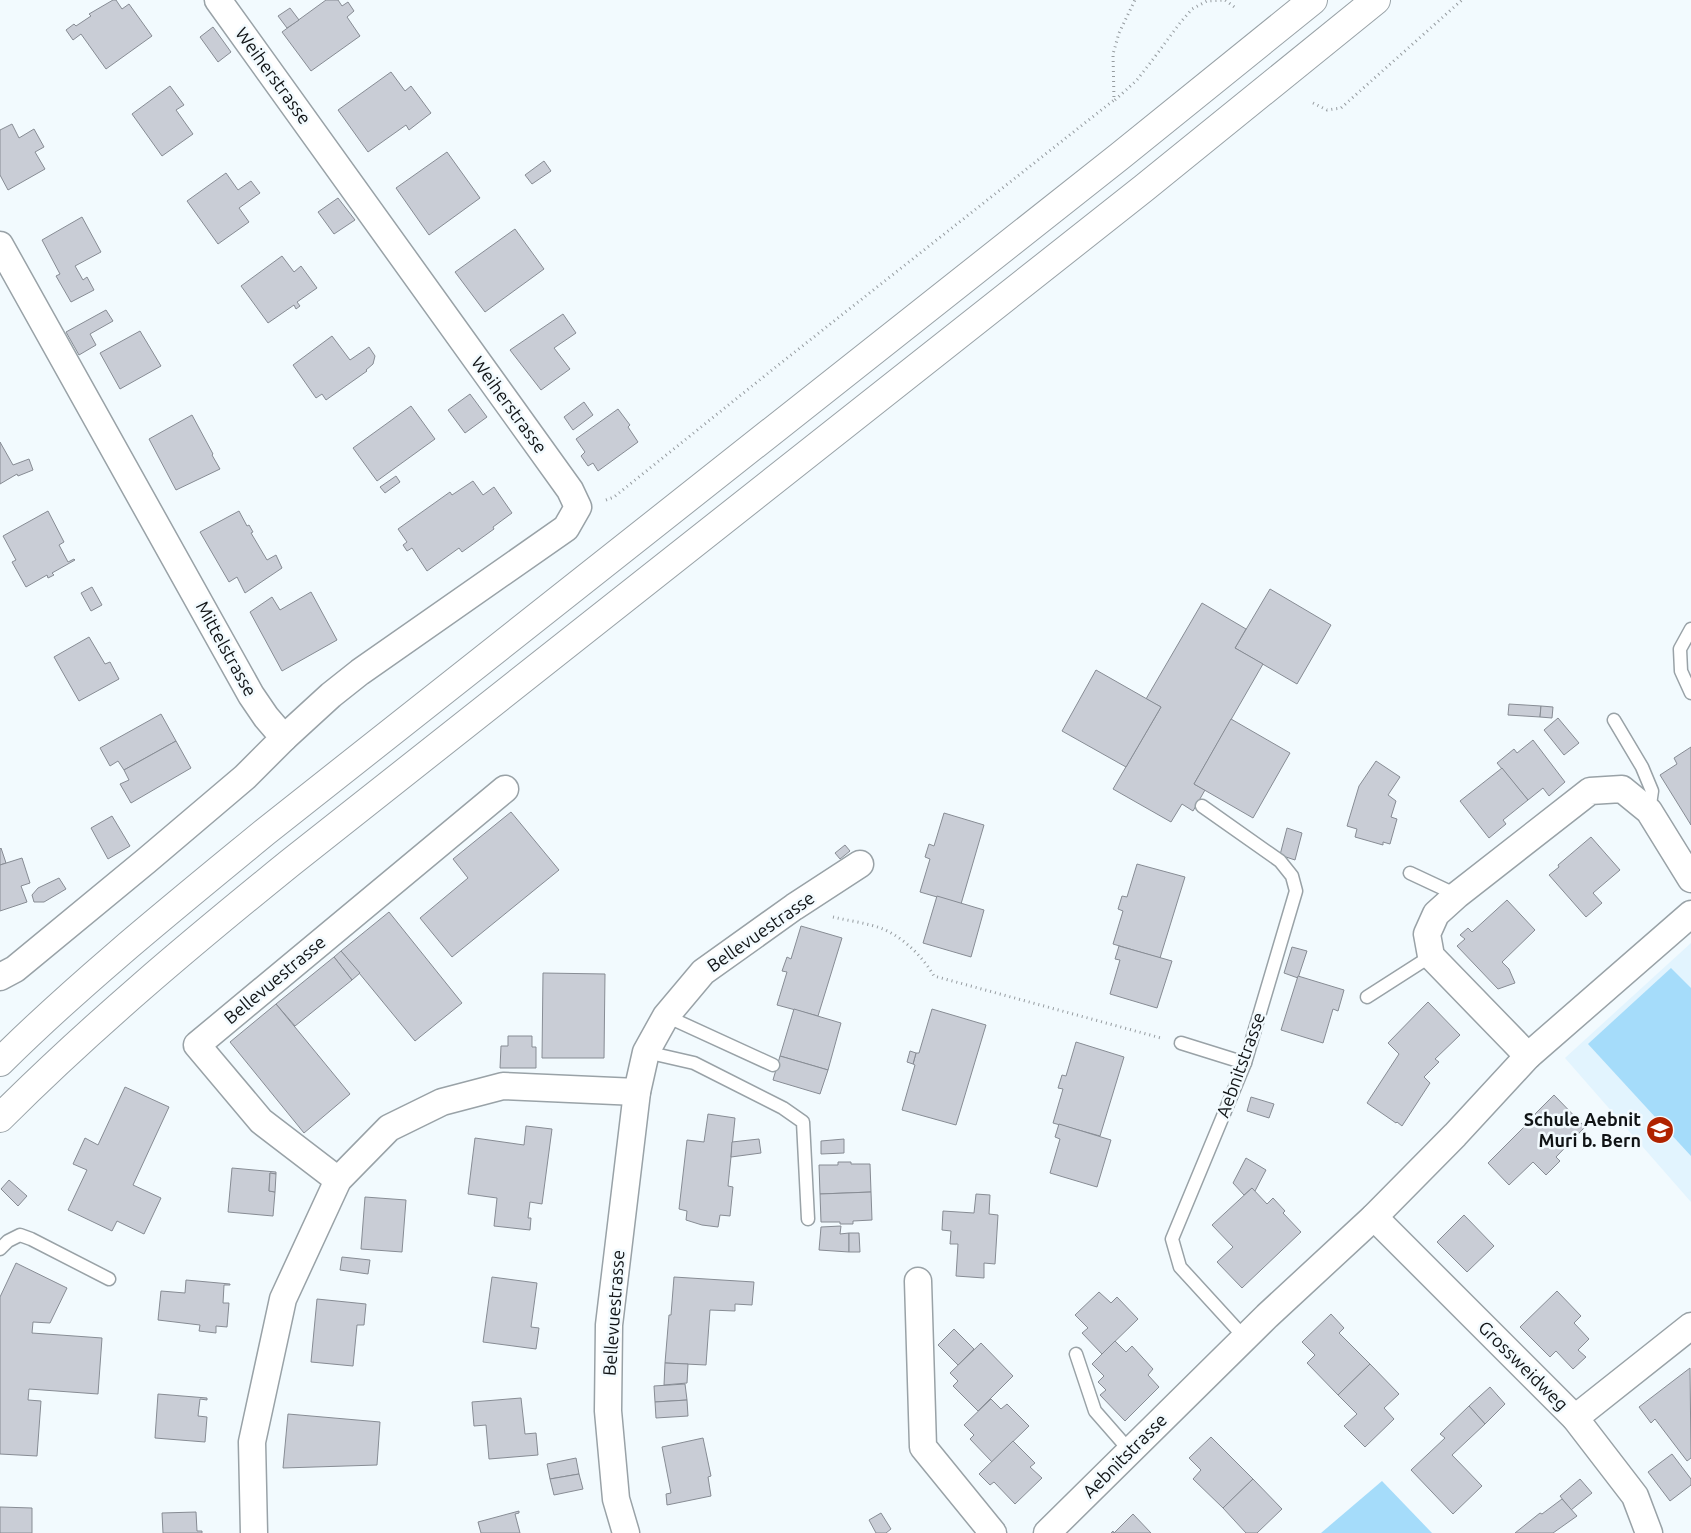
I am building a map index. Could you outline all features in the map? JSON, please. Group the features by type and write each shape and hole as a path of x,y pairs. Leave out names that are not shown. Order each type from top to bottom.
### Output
{"highway":[{"path":"0,1062 136,939 265,832 1120,156 1313,0"},
{"path":"0,1118 160,970 297,857 1081,237 1376,0"}],"street":[{"name":"Weiherstrasse","path":"218,0 570,490 578,507"},
{"name":"Mittelstrasse","path":"0,245 251,695 284,738"},
{"path":"7,973 146,861 245,777 330,695 566,528 578,507"},
{"name":"Bellevuestrasse","path":"338,1180 261,1121 197,1046 505,789"},
{"path":"1528,1056 1431,956 1426,934 1436,914 1457,895 1590,791 1622,789 1649,811 1691,879"},
{"name":"Bellevuestrasse","path":"626,1533 616,1499 608,1411 609,1324 638,1092 646,1052 666,1016 702,972 794,907 860,864"},
{"name":"Aebnitstrasse","path":"1048,1533 1245,1338 1374,1217 1455,1135 1528,1056 1691,914"},
{"path":"254,1533 252,1442 284,1299 338,1180 389,1128 442,1102 503,1086 638,1092"},
{"name":"Grossweidweg","path":"1374,1217 1575,1418 1635,1496 1648,1533"},
{"path":"918,1281 923,1447 992,1533"},
{"path":"1575,1418 1691,1326"}],"lane":[{"path":"1691,629 1680,649 1681,671 1691,693"},
{"path":"1614,720 1642,767 1652,791 1649,811"},
{"name":"Aebnitstrasse","path":"1202,806 1280,861 1292,876 1296,891 1245,1063 1172,1239 1180,1267 1245,1338"},
{"path":"1410,872 1457,895"},
{"path":"1367,997 1431,956"},
{"path":"666,1016 773,1065"},
{"path":"1181,1043 1245,1063"},
{"path":"646,1052 694,1063 783,1108 803,1122 808,1219"},
{"path":"0,1249 8,1241 20,1235 109,1279"},
{"path":"1076,1354 1095,1411 1130,1451"}],"path":[{"path":"1114,100 1113,54 1119,33 1135,0"},
{"path":"578,507 594,506 614,497 1114,100 1137,80 1192,9 1208,1 1224,0 1237,9"},
{"path":"1313,103 1327,110 1341,108 1462,0"},
{"path":"794,907 882,929 898,938 925,960 934,976 1181,1043"}],"shaded area":[{"name":"Schule Aebnit Muri b. Bern","path":"1691,943 1691,1202 1565,1058"},
{"name":"Schule Aebnit Muri b. Bern","path":"1671,968 1691,988 1691,1156 1588,1044"},
{"path":"1382,1481 1432,1533 1321,1533"}],"building":[{"path":"116,0 122,9 129,4 152,36 106,69 81,34 73,40 66,30 74,24 76,26 91,16 89,14"},
{"path":"326,0 338,0 342,6 348,2 354,11 347,17 360,36 311,71 282,32"},
{"path":"290,8 299,20 287,28 278,16"},
{"path":"213,27 231,52 218,62 200,37"},
{"path":"391,72 405,91 411,86 431,113 409,130 406,125 368,152 338,110"},
{"path":"170,86 184,105 176,110 193,134 162,156 132,114"},
{"path":"12,124 19,138 34,129 44,147 35,152 45,169 8,190 0,175 0,130"},
{"path":"447,152 480,198 429,235 396,188"},
{"path":"544,161 551,171 532,184 525,175"},
{"path":"226,173 238,190 251,181 260,193 239,208 249,222 218,244 187,201"},
{"path":"338,198 355,220 334,234 318,212"},
{"path":"82,217 101,252 75,266 83,280 87,277 94,290 71,302 56,276 60,274 42,240"},
{"path":"515,229 544,269 485,312 455,272"},
{"path":"282,256 294,272 301,266 317,288 297,302 300,306 296,309 294,305 268,323 241,286"},
{"path":"106,310 113,321 90,334 96,345 79,355 66,332"},
{"path":"563,314 576,333 554,348 570,369 541,390 510,350"},
{"path":"140,331 161,366 120,389 100,353"},
{"path":"332,336 350,360 369,347 375,356 373,364 367,371 326,400 322,394 316,398 293,365"},
{"path":"470,394 487,417 465,433 448,410"},
{"path":"584,402 593,415 573,430 564,417"},
{"path":"411,406 435,439 377,481 353,448"},
{"path":"618,409 630,425 628,427 638,442 598,471 593,463 588,466 581,456 585,452 576,439"},
{"path":"192,415 220,469 176,490 149,439"},
{"path":"0,442 13,465 29,459 33,470 18,476 17,474 0,484"},
{"path":"396,476 400,482 385,493 380,487"},
{"path":"473,481 483,495 494,487 512,513 493,527 494,529 462,552 459,548 427,571 412,548 407,551 403,545 407,542 398,529 450,492 452,495"},
{"path":"48,511 64,542 59,545 68,562 75,560 52,573 54,575 48,578 47,575 26,587 12,562 16,560 3,536"},
{"path":"239,511 247,526 249,525 253,532 251,533 267,560 276,555 282,568 245,593 237,577 229,582 200,532"},
{"path":"92,587 102,605 91,611 81,593"},
{"path":"1270,589 1331,625 1297,684 1235,648"},
{"path":"311,592 337,640 282,671 250,612 272,597 280,610"},
{"path":"1202,603 1246,629 1235,648 1263,664 1194,784 1205,790 1193,811 1182,804 1171,822 1113,789 1161,707 1146,699"},
{"path":"89,637 105,664 110,662 119,679 79,701 54,657"},
{"path":"1096,670 1161,707 1126,767 1062,731"},
{"path":"1509,704 1541,706 1540,717 1508,715"},
{"path":"1541,706 1553,707 1552,718 1540,717"},
{"path":"161,714 176,741 124,770 118,761 110,766 100,748"},
{"path":"1558,718 1579,743 1564,755 1544,730"},
{"path":"1231,719 1290,753 1253,818 1194,784"},
{"path":"1533,740 1565,782 1549,796 1543,788 1528,800 1497,763 1514,749 1517,753"},
{"path":"176,741 191,768 131,803 120,784 129,780 124,770"},
{"path":"1691,747 1691,825 1660,775 1677,764 1674,758"},
{"path":"1376,761 1400,777 1388,795 1396,801 1391,817 1397,819 1390,844 1383,842 1383,845 1355,837 1357,829 1347,826 1359,786"},
{"path":"1502,768 1528,800 1503,820 1506,824 1489,838 1460,801"},
{"path":"511,812 559,870 452,957 420,918 468,878 453,859"},
{"path":"944,813 984,825 961,904 920,892 930,859 925,857 929,844 934,846"},
{"path":"112,816 130,846 108,859 91,828"},
{"path":"1287,828 1302,833 1295,860 1280,855"},
{"path":"1591,837 1620,870 1593,893 1602,903 1586,917 1549,875"},
{"path":"845,845 850,851 840,859 835,853"},
{"path":"0,849 6,863 0,865"},
{"path":"22,858 30,883 21,886 27,902 0,911 0,865"},
{"path":"1137,864 1185,877 1160,958 1113,944 1123,911 1118,909 1122,896 1127,897"},
{"path":"59,878 66,889 44,902 34,902 32,895 38,888"},
{"path":"937,896 984,910 971,957 923,943"},
{"path":"1507,900 1535,930 1502,962 1509,969 1515,983 1498,989 1457,946 1465,939 1460,935 1468,928 1472,932"},
{"path":"389,912 462,1003 415,1041 341,951"},
{"path":"801,926 842,938 818,1016 777,1005 787,972 782,971 787,957 791,959"},
{"path":"1119,946 1172,961 1157,1008 1110,994 1120,960 1115,959"},
{"path":"1292,947 1307,951 1298,978 1284,973"},
{"path":"341,951 360,973 352,980 334,957"},
{"path":"334,957 352,980 295,1026 276,1004"},
{"path":"543,973 605,974 604,1058 542,1058"},
{"path":"1298,976 1344,990 1338,1011 1333,1009 1323,1043 1281,1030"},
{"path":"1428,1002 1460,1035 1435,1059 1439,1062 1424,1077 1430,1083 1402,1126 1367,1103 1399,1054 1388,1043"},
{"path":"276,1004 350,1094 304,1133 230,1042"},
{"path":"794,1009 841,1023 828,1070 780,1056"},
{"path":"932,1009 986,1025 956,1125 902,1110 915,1065 913,1064 916,1053 919,1053"},
{"path":"508,1036 532,1036 532,1047 536,1047 536,1068 500,1068 501,1046 508,1046"},
{"path":"1076,1042 1124,1057 1100,1136 1053,1123 1063,1089 1058,1088 1062,1075 1066,1076"},
{"path":"910,1051 916,1053 913,1064 907,1062"},
{"path":"780,1056 828,1070 820,1094 773,1080"},
{"path":"125,1087 169,1107 133,1185 161,1198 144,1234 117,1221 112,1231 68,1210 87,1170 73,1164 85,1138 98,1145"},
{"path":"1554,1095 1585,1127 1556,1157 1560,1161 1546,1175 1533,1162 1509,1185 1488,1163"},
{"path":"1251,1097 1274,1104 1269,1118 1247,1111"},
{"path":"708,1114 735,1118 728,1186 733,1187 730,1216 720,1215 718,1227 686,1220 687,1211 679,1209 687,1140 704,1142"},
{"path":"1059,1124 1111,1140 1097,1187 1050,1173 1060,1139 1055,1137"},
{"path":"526,1126 552,1129 542,1204 530,1202 528,1218 531,1218 530,1230 494,1226 497,1198 468,1194 475,1138 524,1145"},
{"path":"759,1139 761,1153 731,1157 732,1142"},
{"path":"844,1139 844,1153 821,1154 821,1141"},
{"path":"1246,1158 1266,1170 1255,1191 1252,1188 1244,1195 1233,1183"},
{"path":"838,1162 870,1164 871,1192 820,1194 819,1165 838,1165"},
{"path":"232,1168 276,1172 276,1174 270,1173 269,1191 275,1192 273,1216 228,1212"},
{"path":"270,1173 276,1174 275,1192 269,1191"},
{"path":"9,1180 27,1196 18,1206 1,1189"},
{"path":"1252,1188 1267,1204 1273,1198 1285,1211 1283,1213 1301,1232 1242,1288 1217,1262 1233,1247 1212,1225"},
{"path":"871,1192 872,1220 853,1221 853,1224 821,1222 820,1194"},
{"path":"976,1194 990,1195 989,1214 998,1215 995,1264 984,1263 984,1278 956,1276 958,1244 950,1244 951,1231 942,1230 943,1211 974,1213"},
{"path":"365,1197 406,1200 402,1252 361,1249"},
{"path":"1464,1215 1494,1246 1467,1272 1437,1242"},
{"path":"841,1226 840,1234 849,1233 849,1252 819,1250 821,1227"},
{"path":"849,1233 859,1233 860,1252 849,1252"},
{"path":"342,1257 370,1260 368,1274 340,1270"},
{"path":"16,1263 67,1288 50,1323 33,1322 32,1333 102,1338 98,1394 29,1389 28,1400 41,1401 37,1456 0,1454 0,1297"},
{"path":"492,1277 537,1283 531,1327 539,1328 536,1349 483,1342"},
{"path":"674,1277 754,1282 752,1305 735,1304 735,1311 710,1310 706,1365 665,1363"},
{"path":"186,1280 230,1284 224,1285 223,1303 229,1303 227,1327 216,1326 216,1333 199,1331 200,1325 158,1320 161,1291 185,1293"},
{"path":"1557,1291 1581,1316 1574,1323 1589,1339 1578,1350 1586,1357 1573,1369 1556,1351 1550,1357 1520,1327"},
{"path":"1099,1292 1111,1303 1117,1297 1138,1319 1102,1354 1082,1333 1088,1328 1075,1315"},
{"path":"317,1299 366,1304 364,1325 357,1325 353,1366 311,1362"},
{"path":"1331,1314 1344,1328 1339,1333 1370,1364 1338,1395 1307,1363 1315,1355 1302,1342"},
{"path":"954,1329 974,1349 958,1365 938,1345"},
{"path":"1115,1341 1126,1352 1132,1346 1153,1369 1148,1375 1159,1387 1125,1421 1100,1395 1106,1390 1098,1382 1104,1376 1092,1364"},
{"path":"981,1343 1013,1376 978,1411 953,1386 958,1381 950,1373"},
{"path":"665,1363 688,1364 687,1383 664,1385"},
{"path":"1370,1364 1399,1394 1384,1408 1394,1419 1365,1447 1344,1426 1357,1414 1338,1395"},
{"path":"1690,1368 1691,1458 1687,1461 1655,1419 1651,1423 1639,1407"},
{"path":"685,1384 687,1400 655,1402 654,1386"},
{"path":"1490,1387 1505,1404 1485,1424 1469,1406"},
{"path":"158,1394 207,1398 207,1400 200,1399 198,1416 207,1417 205,1442 155,1438"},
{"path":"521,1398 525,1434 536,1433 538,1455 489,1459 486,1425 474,1426 472,1402"},
{"path":"991,1399 1001,1409 1007,1404 1029,1426 992,1462 970,1439 974,1435 964,1425"},
{"path":"687,1400 688,1416 656,1418 655,1402"},
{"path":"1469,1406 1485,1424 1452,1455 1482,1486 1453,1514 1411,1470 1445,1438 1440,1434"},
{"path":"288,1414 380,1422 377,1465 283,1468"},
{"path":"1211,1437 1253,1479 1223,1508 1193,1479 1201,1470 1189,1458"},
{"path":"703,1438 711,1476 708,1477 711,1496 667,1505 666,1494 671,1493 662,1447"},
{"path":"1013,1441 1035,1463 1030,1467 1042,1478 1015,1504 994,1482 990,1485 979,1474"},
{"path":"1672,1454 1691,1479 1691,1485 1670,1501 1648,1472"},
{"path":"576,1458 579,1474 550,1479 547,1464"},
{"path":"579,1474 583,1489 554,1495 550,1479"},
{"path":"1253,1479 1282,1509 1257,1533 1246,1533 1223,1508"},
{"path":"1580,1479 1592,1493 1571,1510 1560,1496"},
{"path":"1562,1499 1577,1516 1553,1533 1515,1533 1540,1513 1542,1514"},
{"path":"0,1507 32,1508 32,1533 0,1533"},
{"path":"519,1511 519,1513 515,1514 520,1533 481,1533 478,1522"},
{"path":"196,1512 197,1531 202,1531 202,1533 163,1533 162,1513"},
{"path":"881,1513 891,1529 886,1533 876,1533 869,1520"},
{"path":"1133,1514 1151,1533 1114,1533"}],"place":[{"name":"Schule Aebnit Muri b. Bern","path":"1660,1130"}]}
